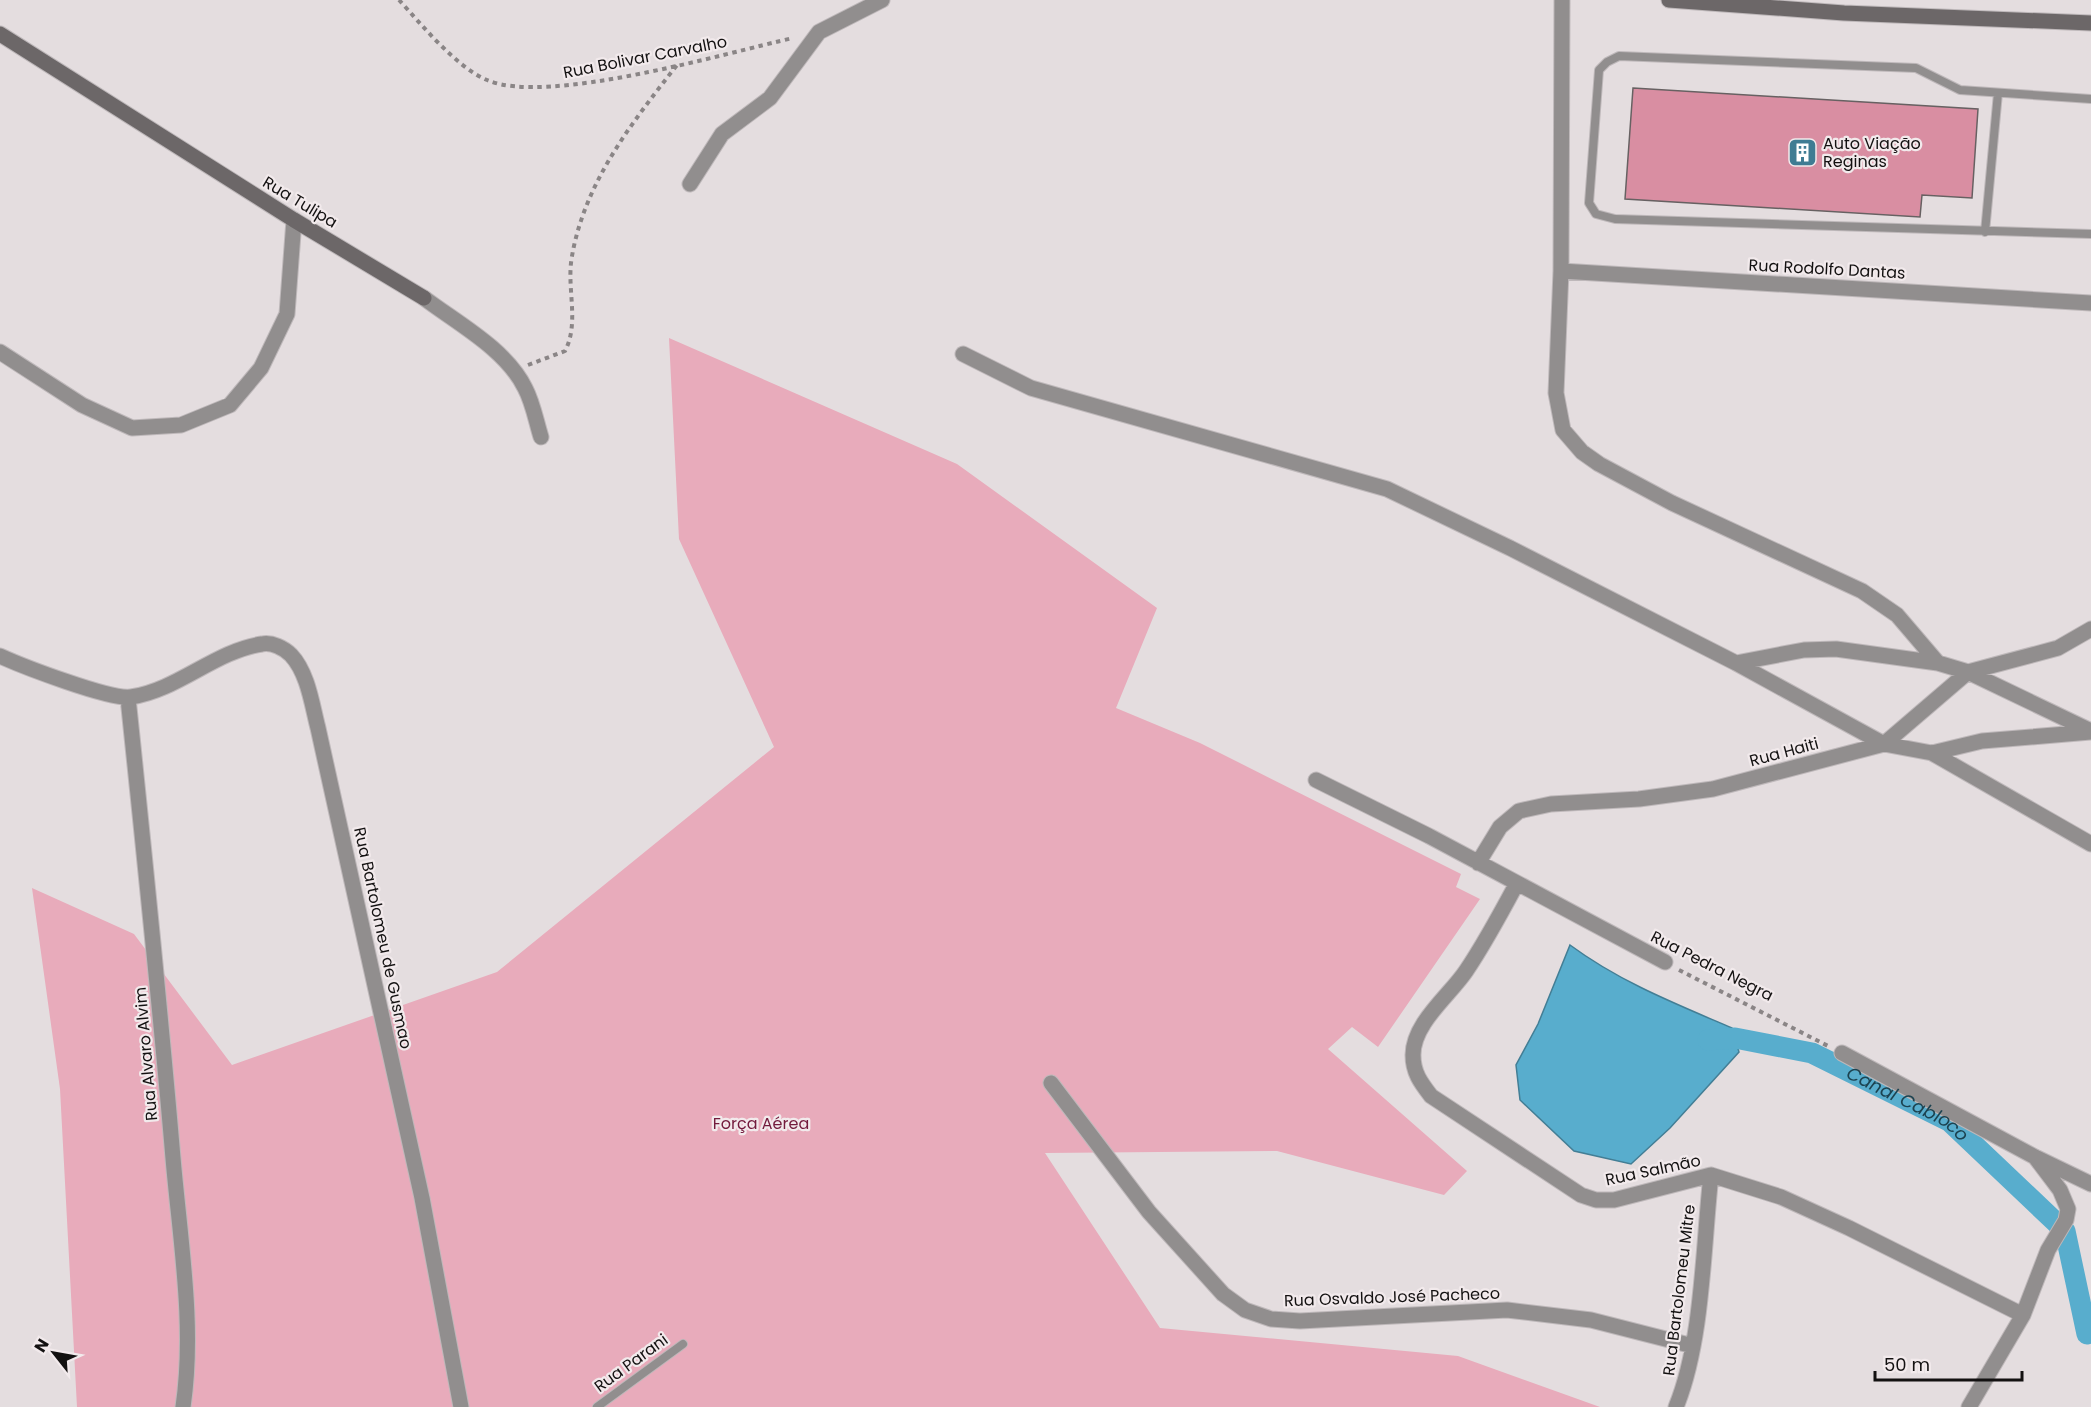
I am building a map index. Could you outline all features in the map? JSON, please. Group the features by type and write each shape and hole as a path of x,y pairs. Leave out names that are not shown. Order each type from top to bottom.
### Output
{"main road":[{"path":"1669,0 1843,6 2091,23"},
{"name":"Rua Tulipa","path":"0,34 294,220 424,298"}],"street":[{"path":"690,184 722,134 770,98 819,32 882,0"},
{"path":"1562,0 1561,270 1557,403 1563,430 1582,452 1599,464 1672,503 1862,591 1897,615 1938,663"},
{"path":"0,352 82,405 132,428 181,425 230,405 261,368 287,314 294,220"},
{"name":"Rua Rodolfo Dantas","path":"1561,270 2091,303"},
{"name":"Rua Tulipa","path":"424,298 494,351 514,370 526,388 541,437"},
{"path":"963,354 1031,388 1387,489 1510,548 1736,663 1884,744 1932,753 2091,844"},
{"name":"Rua Haiti","path":"1478,863 1500,827 1519,811 1551,804 1639,799 1713,789 1884,744 1968,672 2058,648 2091,629"},
{"name":"Rua Bartolomeu de Gusmao","path":"128,698 158,690 202,666 263,644 280,647 297,664 318,728 412,1153 461,1407"},
{"path":"1736,663 1804,650 1836,649 1938,663 1968,672 2091,731"},
{"path":"0,656 57,678 128,698"},
{"name":"Rua Alvaro Alvim","path":"128,698 156,956 183,1265 189,1369 183,1407"},
{"path":"1932,753 1982,741 2091,731"},
{"name":"Rua Pedra Negra","path":"1316,780 1665,962"},
{"name":"Rua Salmão","path":"1517,883 1466,972 1421,1030 1413,1053 1418,1079 1431,1096 1589,1197 1614,1200 1711,1175 1790,1202 2023,1315"},
{"path":"1842,1053 2035,1157 2091,1184"},
{"name":"Rua Osvaldo José Pacheco","path":"1051,1083 1149,1212 1223,1294 1245,1310 1271,1319 1300,1321 1507,1311 1547,1314 1591,1320 1693,1346"},
{"path":"1970,1407 2023,1315 2048,1250 2066,1220 2068,1209 2060,1190 2035,1157"},
{"name":"Rua Bartolomeu Mitre","path":"1676,1407 1688,1379 1693,1346 1711,1175"}],"lane":[{"path":"2091,99 1960,90 1916,68 1619,56 1607,62 1599,70 1589,203 1596,214 1616,219 2091,234"},
{"path":"1985,232 1998,93"},
{"name":"Rua Parani","path":"597,1407 682,1344"}],"path":[{"name":"Rua Bolivar Carvalho","path":"399,0 472,72 487,80 510,87 557,87 677,65 819,32"},
{"path":"514,370 565,351 571,339 572,330 569,273 577,228 591,191 625,132 677,65"},
{"name":"Rua Pedra Negra","path":"1665,962 1842,1053"}],"green space":[{"name":"Força Aérea","path":"669,338 957,464 1157,608 1116,708 1200,743 1461,874 1456,887 1480,899 1378,1047 1352,1027 1328,1049 1467,1171 1444,1195 1277,1151 1045,1153 1160,1328 1458,1356 1600,1407 77,1407 60,1089 32,888 134,934 232,1065 497,972 774,747 679,539"}],"water":[{"path":"1570,945 1628,981 1732,1028 1739,1052 1670,1128 1631,1164 1574,1151 1520,1100 1516,1065 1538,1024"}],"building":[{"name":"Auto Viação Reginas","path":"1633,88 1978,109 1972,198 1922,195 1920,217 1625,199"}],"waterway":[{"name":"Canal Cabloco","path":"1708,1040 1735,1038 1812,1053 1949,1121 2065,1231 2087,1334"}],"place":[{"name":"Auto Viação Reginas","path":"1802,152"}]}
